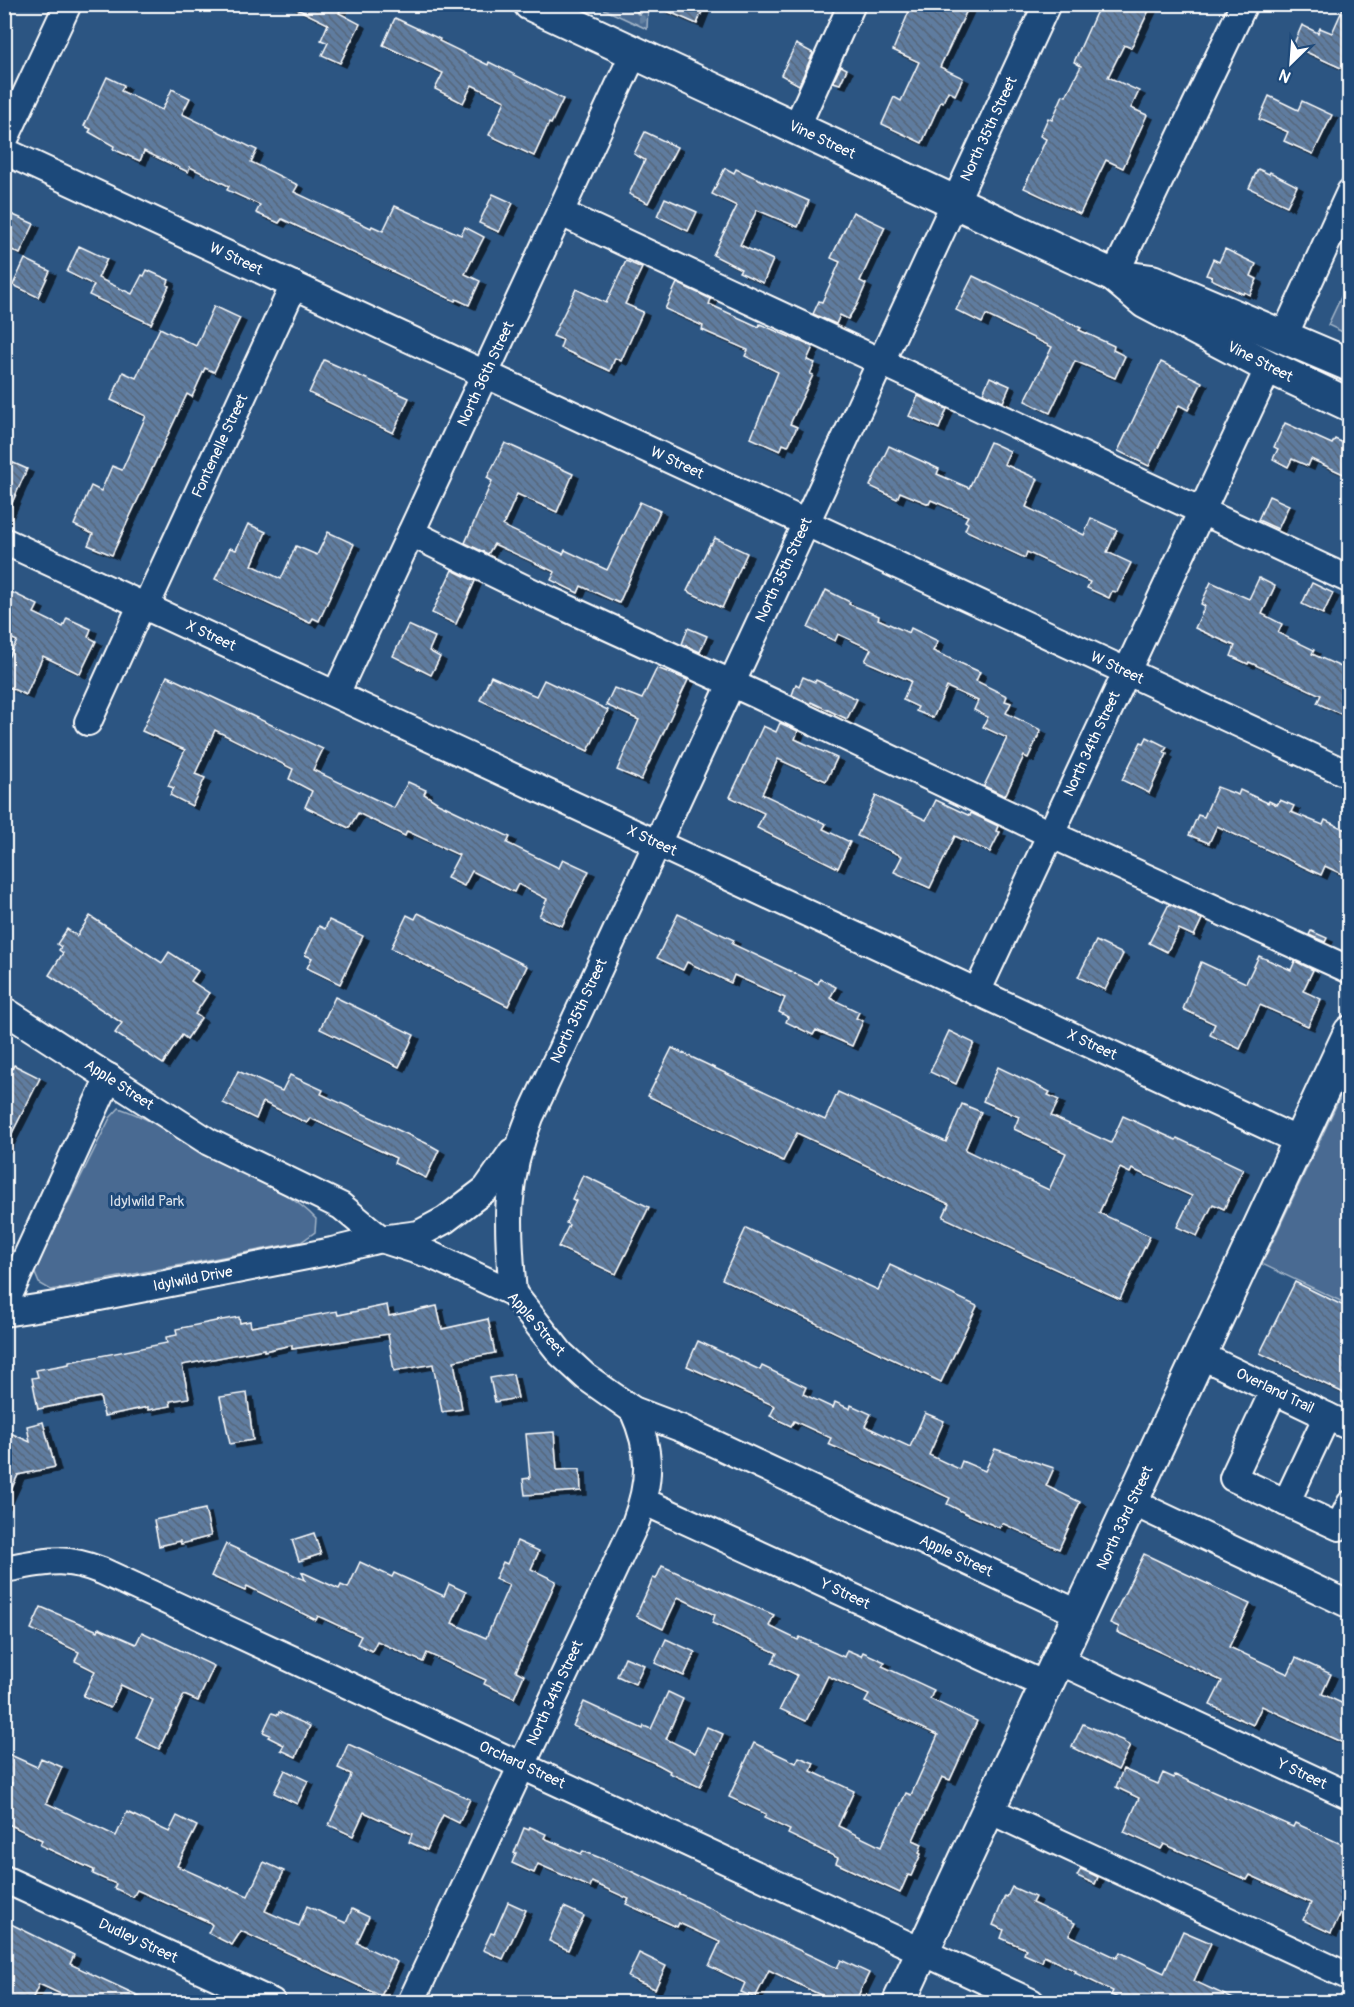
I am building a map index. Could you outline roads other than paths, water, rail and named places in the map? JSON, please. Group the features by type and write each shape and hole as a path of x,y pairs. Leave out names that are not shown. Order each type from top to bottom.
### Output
{"main road":[{"name":"Vine Street","path":"530,4 1114,276 1145,303 1269,367 1350,405"},
{"name":"Vine Street","path":"1114,276 1152,281 1350,365"},
{"name":"North 33rd Street","path":"899,2002 1350,1032"}],"street":[{"path":"4,141 68,4"},
{"path":"796,128 852,4"},
{"name":"North 35th Street","path":"381,1239 419,1234 445,1220 470,1202 486,1189 522,1136 1047,4"},
{"path":"1114,276 1244,4"},
{"name":"North 36th Street","path":"336,694 634,53"},
{"name":"W Street","path":"4,151 1350,775"},
{"path":"1284,336 1350,192"},
{"path":"561,213 1350,580"},
{"name":"Fontenelle Street","path":"88,722 294,285"},
{"name":"North 34th Street","path":"977,992 1269,367"},
{"path":"411,533 536,594 732,683 1050,834 1350,970"},
{"name":"X Street","path":"4,540 1299,1141"},
{"name":"Apple Street","path":"4,1010 209,1142 341,1206 381,1239 431,1255 513,1293 561,1354 585,1377 633,1410 683,1429 1080,1614"},
{"path":"4,1306 109,1077"},
{"name":"North 35th Street","path":"513,1293 508,1206 512,1173 522,1136"},
{"name":"Idylwild Drive","path":"4,1313 74,1302 332,1251 381,1239"},
{"name":"Overland Trail","path":"1200,1355 1338,1421"},
{"path":"1274,1390 1233,1478 1339,1527 1350,1504"},
{"name":"North 34th Street","path":"411,2002 643,1501 647,1453 643,1432 633,1410"},
{"path":"1287,1503 1338,1421"},
{"name":"Y Street","path":"643,1501 1350,1796"},
{"path":"1132,1502 1350,1605"},
{"name":"Orchard Street","path":"4,1569 68,1560 86,1565 1032,2002"},
{"path":"989,1810 1350,1977"},
{"name":"Dudley Street","path":"4,1879 272,2002"}],"waterway":[{"path":"639,12 642,4"}],"park label":[{"name":"Idylwild Park","path":"147,1201"}]}
